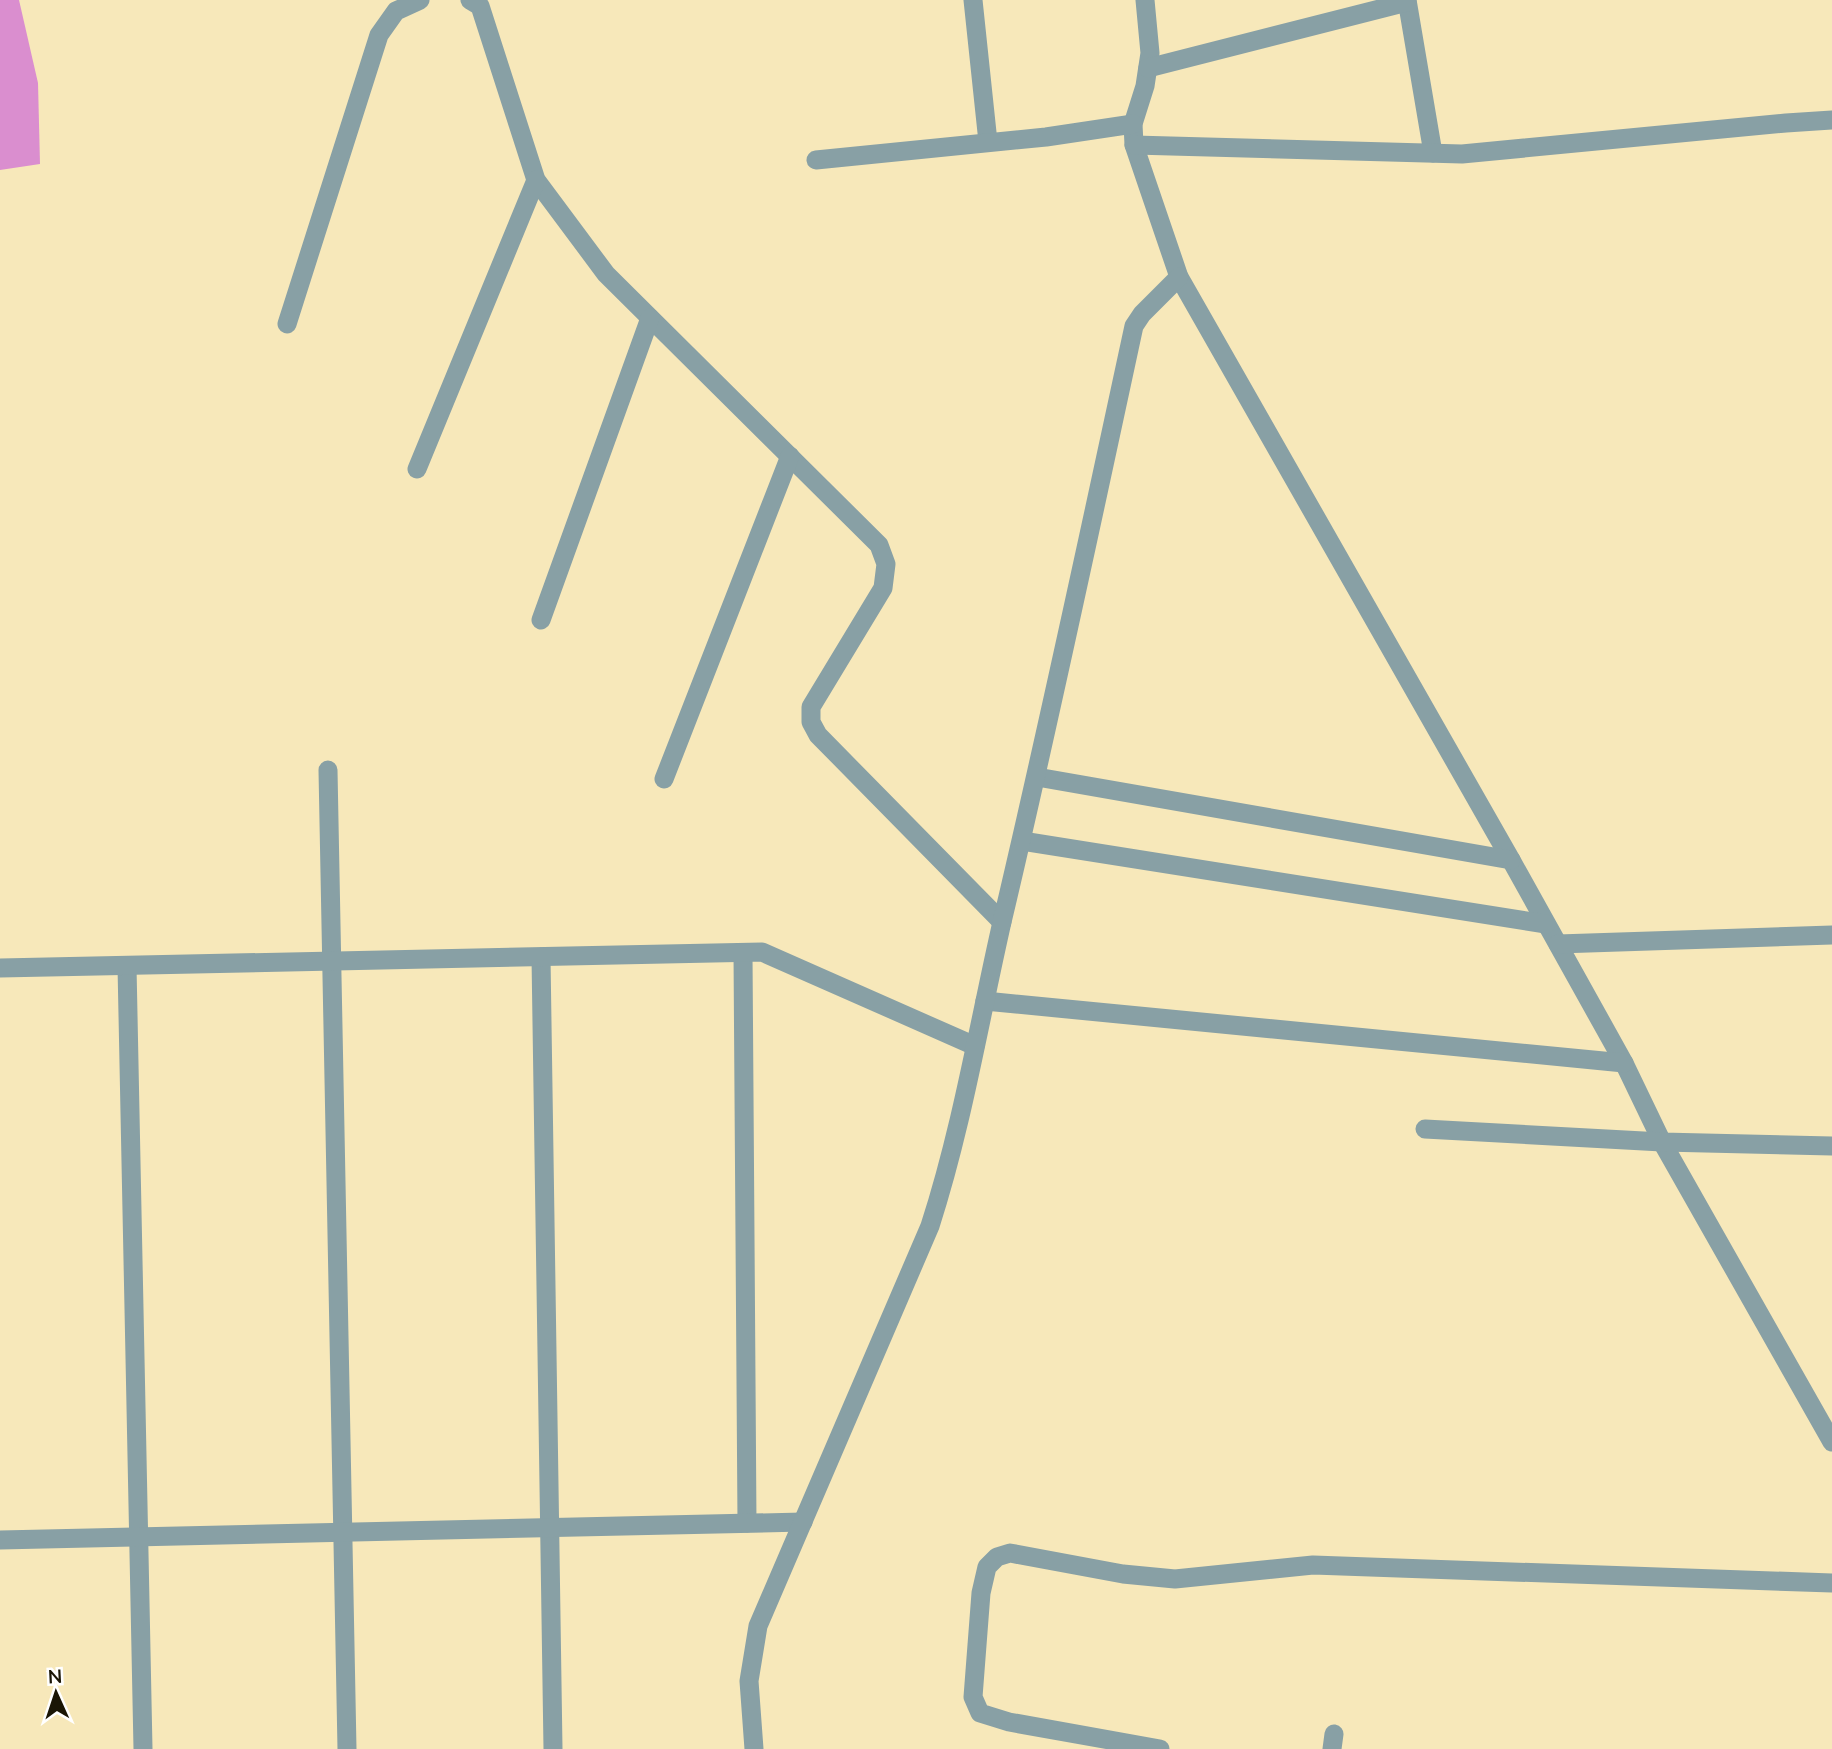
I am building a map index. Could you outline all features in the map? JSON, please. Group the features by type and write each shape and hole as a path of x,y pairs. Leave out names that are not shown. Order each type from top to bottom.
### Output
{"street":[{"path":"287,324 379,36 396,10 420,0"},
{"path":"470,0 480,6 536,180 606,274 879,545 886,564 883,588 811,707 811,722 818,735 1002,922"},
{"path":"973,0 988,142"},
{"path":"1145,0 1150,54 1145,86 1133,124 1134,145 1179,277 1511,860 1624,1063 1662,1142 1832,1442"},
{"path":"1148,68 1407,1 1433,153"},
{"path":"1134,145 1462,154 1832,120"},
{"path":"816,160 1046,137 1133,124"},
{"path":"417,469 536,180"},
{"path":"754,1749 749,1681 758,1626 930,1226 945,1179 1037,777 1134,326 1142,314 1179,277"},
{"path":"541,620 650,318"},
{"path":"664,779 790,456"},
{"path":"328,770 346,1749"},
{"path":"1037,777 1511,860"},
{"path":"1022,841 1546,924"},
{"path":"1558,944 1832,935"},
{"path":"0,968 762,952 975,1046"},
{"path":"743,953 747,1523"},
{"path":"541,957 553,1749"},
{"path":"127,965 143,1749"},
{"path":"985,1001 1624,1063"},
{"path":"1425,1129 1662,1142 1832,1146"},
{"path":"0,1540 803,1522"},
{"path":"1160,1749 1009,1721 980,1713 972,1696 981,1593 986,1567 997,1557 1010,1553 1123,1574 1175,1579 1313,1565 1832,1583"}],"shaded area":[{"path":"0,0 19,0 38,83 40,164 0,170"}]}
